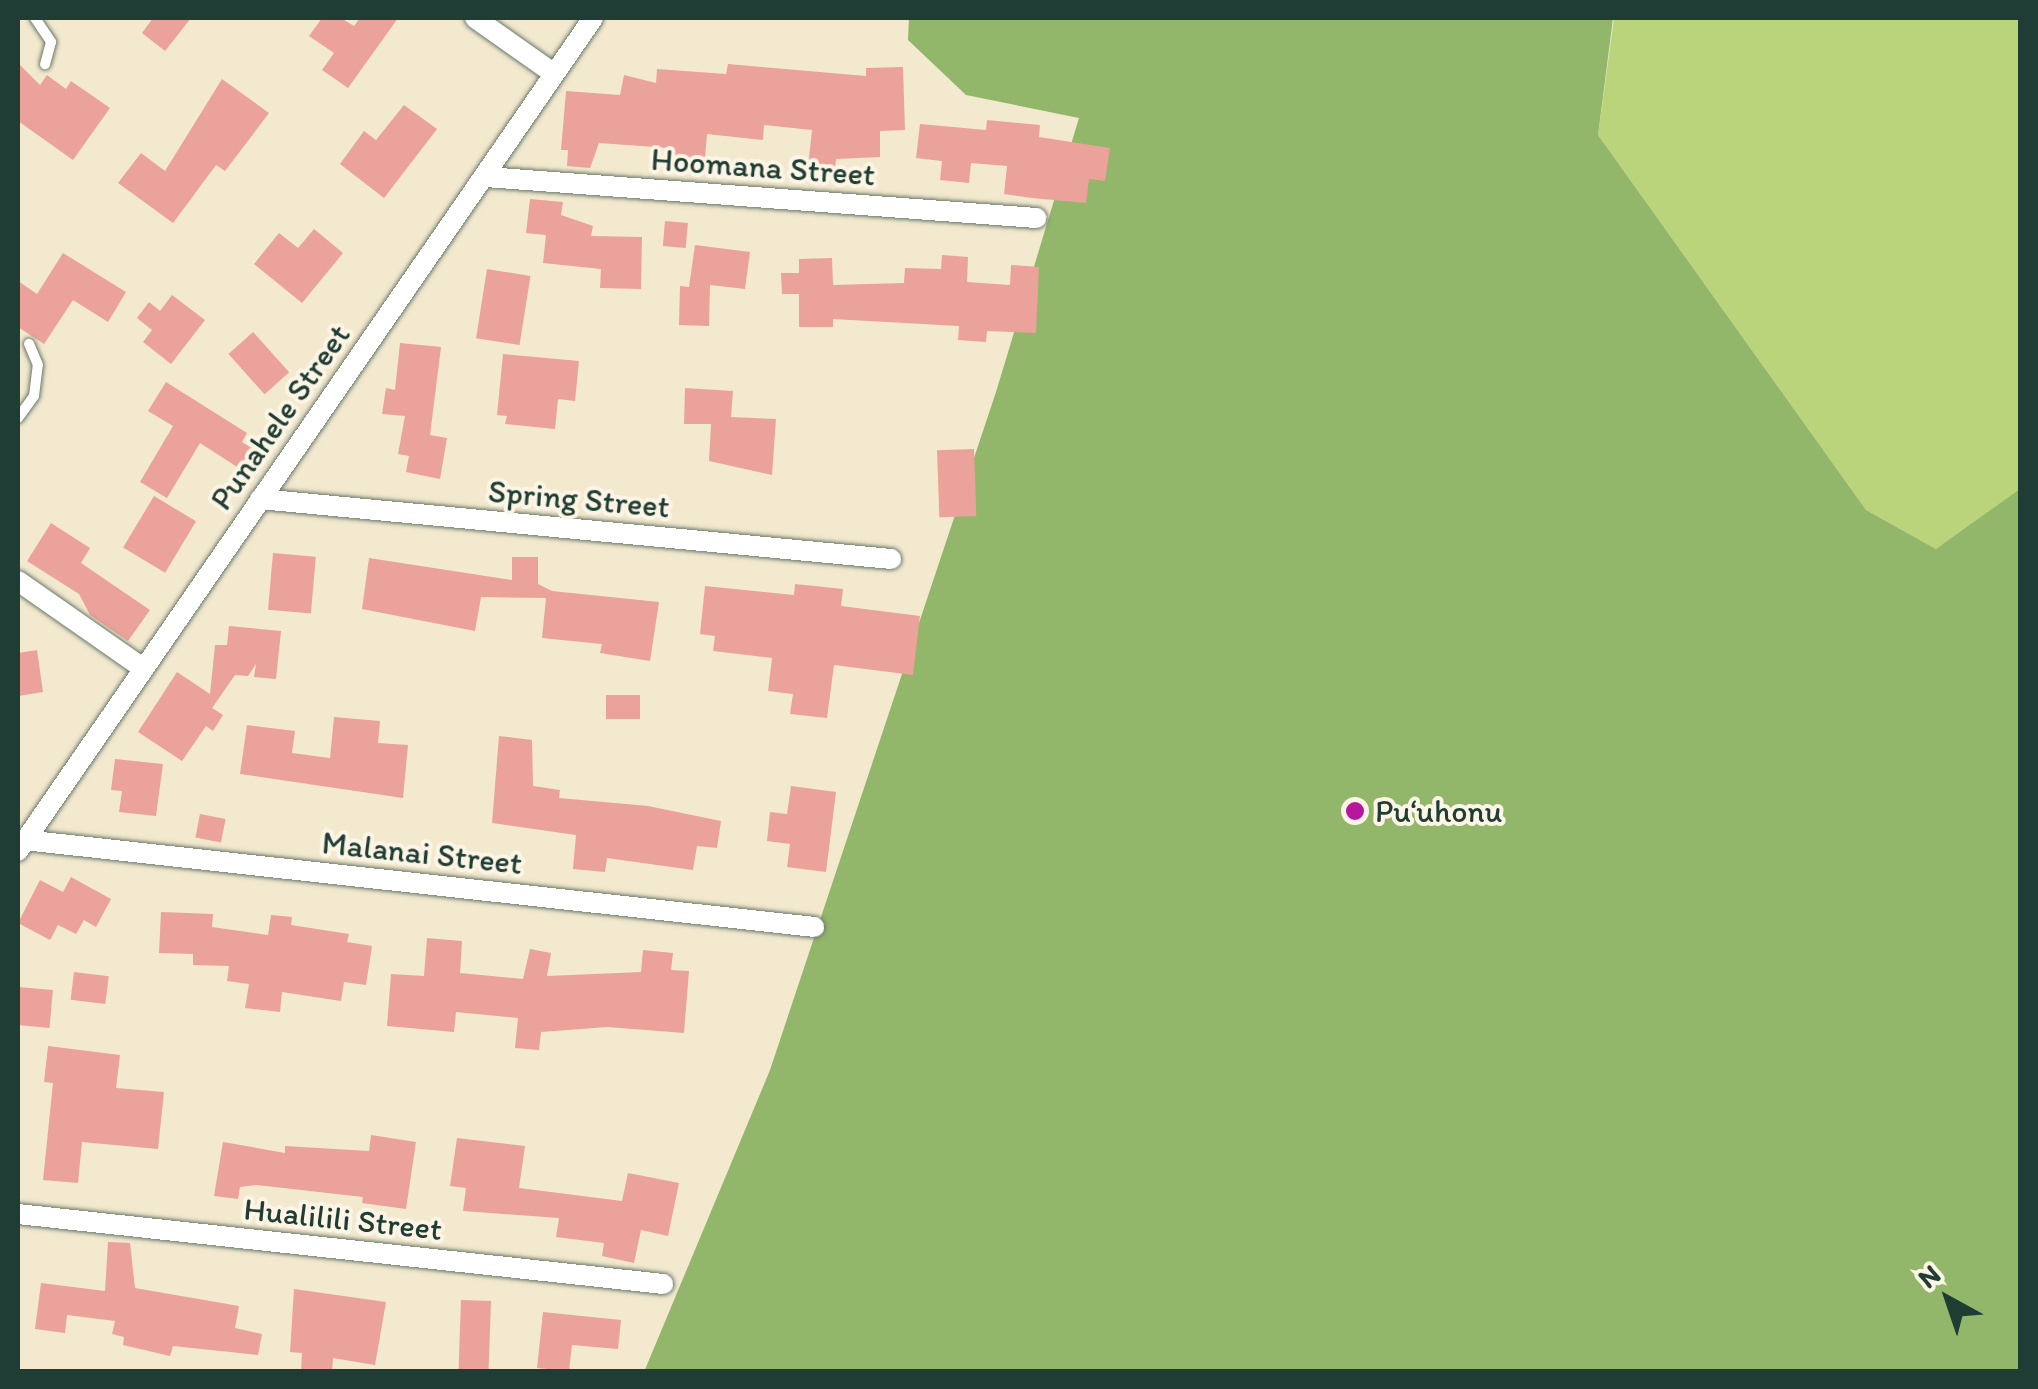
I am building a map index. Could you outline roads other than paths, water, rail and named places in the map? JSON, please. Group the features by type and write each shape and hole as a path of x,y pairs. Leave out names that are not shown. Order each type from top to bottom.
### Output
{"street":[{"path":"475,18 553,73"},
{"name":"Punahele Street","path":"21,845 140,666 486,177 593,18"},
{"name":"Hoomana Street","path":"486,177 1036,218"},
{"name":"Spring Street","path":"260,499 892,559"},
{"path":"18,581 140,666"},
{"name":"Malanai Street","path":"21,845 814,927"},
{"name":"Hualilili Street","path":"18,1214 663,1284"}],"lane":[{"path":"35,18 51,42 45,64"},
{"path":"18,418 34,396 38,364 28,344"}],"place":[{"name":"Puʻuhonu","path":"1355,811"}]}
